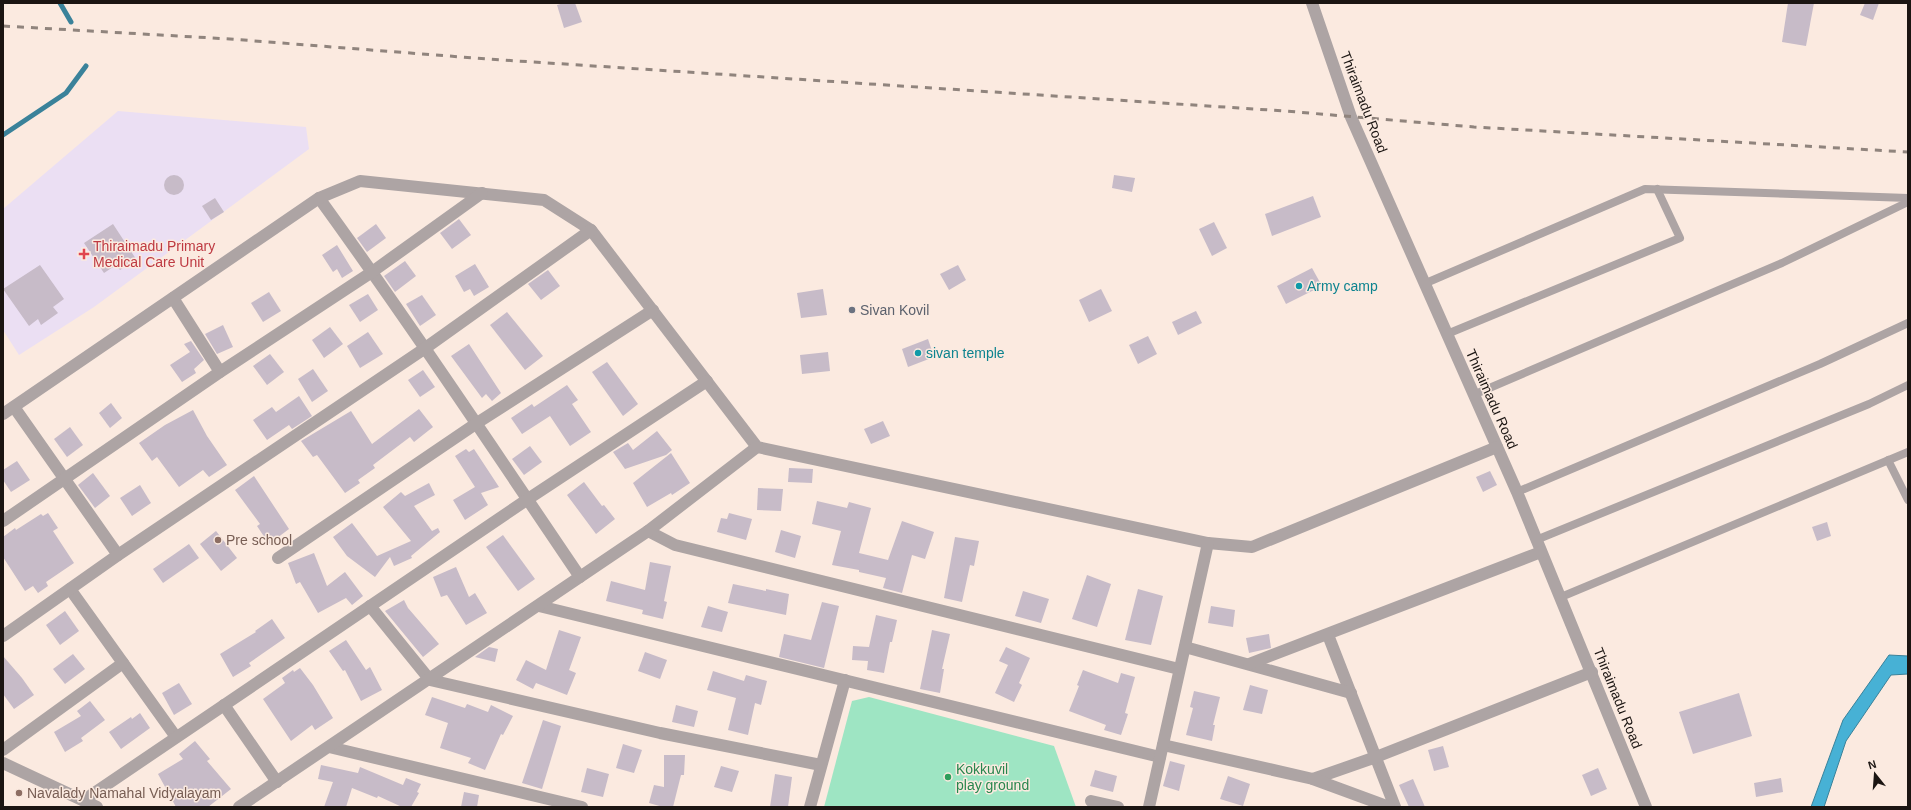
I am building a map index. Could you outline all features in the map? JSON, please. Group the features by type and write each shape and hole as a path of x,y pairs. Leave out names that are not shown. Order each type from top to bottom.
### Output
{"street":[{"name":"Thiraimadu Road","path":"1312,3 1351,117 1426,283 1473,395 1517,492 1646,807"},
{"path":"3,414 319,198 360,181 544,200 591,230 757,447 1208,543 1252,547 1497,448"},
{"path":"3,521 220,372 372,272 482,193"},
{"path":"319,198 476,423 580,577"},
{"path":"3,636 118,555 424,349 591,230"},
{"path":"173,298 220,372"},
{"path":"278,558 476,423 653,310"},
{"path":"84,800 528,499 707,382"},
{"path":"14,407 118,555"},
{"path":"239,807 539,606 648,530 757,447"},
{"path":"648,530 675,545 1179,669"},
{"path":"1149,807 1179,669 1186,648 1208,543"},
{"path":"1249,664 1328,635 1541,552"},
{"path":"70,589 176,737"},
{"path":"370,606 430,680 660,733 821,766"},
{"path":"539,606 845,680 1161,751 1313,779 1389,807"},
{"path":"1328,635 1395,807"},
{"path":"1186,648 1351,693"},
{"path":"3,750 123,663"},
{"path":"1313,779 1592,672"},
{"path":"810,807 845,680"},
{"path":"224,705 277,782"},
{"path":"329,747 582,807"},
{"path":"3,763 97,807"},
{"path":"1091,801 1118,807"}],"lane":[{"path":"1426,283 1645,189 1908,198"},
{"path":"1448,334 1680,238 1657,189"},
{"path":"1473,395 1782,262 1908,202"},
{"path":"1517,492 1820,364 1908,323"},
{"path":"1536,540 1869,404 1908,386"},
{"path":"1561,597 1908,452"},
{"path":"1888,460 1908,500"}],"shaded area":[{"name":"Thiraimadu Primary Medical Care Unit","path":"118,111 306,127 309,149 94,307 19,355 3,330 3,209"}],"green space":[{"name":"Kokkuvil play ground","path":"869,697 1054,746 1076,807 824,807 852,701"}],"water":[{"path":"1889,655 1908,656 1908,674 1891,675 1846,741 1824,807 1811,807 1843,720"}],"building":[{"path":"564,3 575,3 582,22 564,28 557,5"},
{"path":"1788,3 1814,3 1806,46 1782,42"},
{"path":"1865,3 1879,3 1873,20 1860,15"},
{"path":"174,175 181,178 184,185 181,192 174,195 167,192 164,185 167,178"},
{"path":"1114,175 1135,178 1132,192 1112,188"},
{"path":"1313,196 1321,217 1272,236 1265,214"},
{"path":"215,198 224,212 211,220 202,206"},
{"path":"459,219 471,235 452,249 440,233"},
{"path":"1214,222 1227,248 1212,256 1199,229"},
{"path":"113,224 136,259 120,270 116,265 104,273 84,243"},
{"path":"376,224 386,238 367,252 357,238"},
{"path":"337,245 353,271 342,278 337,269 333,272 322,255"},
{"path":"405,261 416,276 395,292 384,276"},
{"path":"475,264 489,287 474,296 470,289 464,292 455,276"},
{"path":"40,265 64,299 53,307 58,313 41,325 38,319 29,326 3,289"},
{"path":"958,265 966,280 949,290 940,274"},
{"name":"Army camp","path":"1312,268 1322,286 1286,304 1277,286"},
{"path":"548,270 560,286 541,300 528,284"},
{"path":"823,289 827,315 801,318 797,293"},
{"path":"1101,289 1112,311 1089,322 1079,300"},
{"path":"269,292 281,311 263,322 251,303"},
{"path":"368,294 378,310 360,322 349,305"},
{"path":"422,295 436,315 420,326 406,304"},
{"path":"1196,311 1202,323 1178,335 1172,322"},
{"path":"507,312 543,356 525,370 490,325"},
{"path":"223,325 233,347 217,354 205,334"},
{"path":"330,327 343,344 324,358 312,340"},
{"path":"368,332 383,354 360,368 347,346"},
{"path":"1148,336 1157,354 1138,364 1129,345"},
{"name":"sivan temple","path":"928,339 934,357 908,367 902,349"},
{"path":"191,341 204,360 194,369 196,373 182,382 170,365 190,352 184,344"},
{"path":"469,344 501,393 492,401 486,394 482,398 451,356"},
{"path":"828,352 830,371 802,374 800,355"},
{"path":"270,354 284,372 267,385 253,366"},
{"path":"607,362 638,404 623,416 592,372"},
{"path":"313,369 328,391 312,402 298,379"},
{"path":"423,370 435,387 420,397 408,380"},
{"path":"567,385 578,400 572,404 591,432 570,446 550,416 522,434 511,418 532,404 534,407"},
{"path":"299,396 312,416 292,429 289,425 267,440 253,420 272,407 276,412"},
{"path":"111,403 122,418 110,428 99,413"},
{"path":"419,409 433,427 414,442 410,437 373,465 375,468 358,480 360,483 345,493 317,455 313,457 301,441 351,411 372,444"},
{"path":"193,410 207,436 227,465 209,477 203,470 179,487 157,457 152,461 139,443 165,425"},
{"path":"883,421 890,436 871,444 864,429"},
{"path":"70,427 83,445 67,457 54,439"},
{"path":"657,431 672,450 666,455 625,469 613,452 628,443 633,450"},
{"path":"530,446 542,462 524,475 512,459"},
{"path":"466,449 469,452 474,449 499,487 481,493 488,505 465,520 453,500 475,487 455,456"},
{"path":"671,453 690,483 672,495 671,493 647,507 633,483"},
{"path":"17,461 30,480 11,492 3,480 3,470"},
{"path":"789,468 813,469 812,483 788,482"},
{"path":"1490,471 1497,485 1483,492 1476,477"},
{"path":"93,473 110,496 95,508 78,485"},
{"path":"254,476 289,529 269,544 257,526 260,524 235,490"},
{"path":"584,482 602,506 604,505 615,519 596,534 567,495"},
{"path":"429,483 435,495 414,506 432,531 438,528 440,532 411,556 412,558 394,566 390,557 375,577 347,556 333,537 352,523 377,556 411,541 383,507 401,492 405,496"},
{"path":"140,485 151,503 132,516 120,498"},
{"path":"758,488 783,489 781,511 757,510"},
{"path":"817,501 847,508 849,502 871,508 859,553 888,560 902,521 934,532 925,559 912,555 902,593 883,588 886,578 859,572 859,570 832,565 841,531 812,524"},
{"path":"48,513 58,528 53,531 74,563 46,582 48,586 38,593 33,586 25,591 3,557 3,537 15,528 16,530 41,514 43,516"},
{"path":"729,513 752,519 746,540 717,532 721,518 727,519"},
{"path":"1827,522 1831,536 1817,541 1812,527"},
{"path":"781,530 801,536 795,558 775,552"},
{"path":"216,531 237,558 221,571 200,544"},
{"path":"503,535 535,579 518,591 486,547"},
{"path":"955,537 979,541 974,566 970,565 962,602 944,598"},
{"path":"189,544 199,558 163,583 153,569"},
{"path":"314,553 327,586 345,572 363,596 352,605 346,598 318,613 300,582 296,584 288,563"},
{"path":"650,562 671,566 664,601 667,602 663,619 642,614 643,610 606,601 611,581 645,590"},
{"path":"456,567 469,597 475,593 487,613 466,625 447,595 441,597 433,577"},
{"path":"1087,575 1111,584 1097,627 1072,619"},
{"path":"733,584 789,594 786,615 728,603"},
{"path":"1138,589 1163,596 1151,645 1125,640"},
{"path":"1023,591 1049,599 1041,623 1015,616"},
{"path":"404,600 408,608 439,644 423,657 385,611"},
{"path":"822,602 839,606 824,668 779,657 784,634 811,640"},
{"path":"708,606 728,612 722,632 701,627"},
{"path":"1211,606 1235,610 1233,627 1208,623"},
{"path":"65,611 79,631 60,645 46,625"},
{"path":"876,615 897,620 892,642 890,642 884,673 867,670 868,661 852,660 853,646 869,647"},
{"path":"272,619 285,638 249,663 251,666 233,677 220,654 256,632 255,631"},
{"path":"559,630 581,637 569,670 576,673 567,695 536,683 533,689 516,680 526,660 546,670"},
{"path":"932,630 950,634 942,669 944,669 940,693 920,689"},
{"path":"1269,634 1271,648 1249,653 1246,638"},
{"path":"346,640 366,670 370,667 382,690 361,701 345,670 343,671 329,651"},
{"path":"489,647 498,649 495,662 475,657"},
{"path":"1006,647 1030,658 1019,683 1022,685 1014,702 995,693 1008,665 999,661"},
{"path":"645,652 667,660 660,679 638,671"},
{"path":"73,654 85,669 65,684 53,669"},
{"path":"3,656 34,695 14,709 3,694"},
{"path":"300,668 313,685 333,718 315,730 312,725 291,741 263,699 285,683 282,678 293,670 294,672"},
{"path":"1083,670 1118,683 1121,673 1135,677 1125,713 1128,714 1121,735 1104,730 1106,725 1069,711 1079,686 1077,685"},
{"path":"713,671 744,681 746,675 767,681 761,705 755,703 748,735 728,730 736,698 707,690"},
{"path":"179,683 192,704 174,715 162,693"},
{"path":"1250,685 1268,690 1262,714 1243,710"},
{"path":"1194,691 1220,697 1213,725 1215,725 1212,741 1186,735 1193,708 1190,707"},
{"path":"1739,693 1752,736 1693,754 1679,712"},
{"path":"432,697 465,708 467,704 488,712 491,705 513,716 503,735 501,734 485,770 468,763 471,758 440,748 448,723 425,715"},
{"path":"90,701 105,720 81,738 83,741 65,752 54,732 81,716 77,711"},
{"path":"676,705 698,711 694,727 672,722"},
{"path":"140,713 150,728 121,749 109,732 131,717 132,719"},
{"path":"543,720 561,726 542,789 522,783"},
{"path":"195,741 210,759 207,761 231,789 208,807 176,807 158,774 183,759 179,754"},
{"path":"623,744 642,750 634,773 616,768"},
{"path":"1443,746 1449,767 1434,771 1428,750"},
{"path":"664,755 685,755 684,775 681,775 673,807 663,807 649,803 654,785 664,787"},
{"path":"1170,761 1185,765 1179,791 1163,786"},
{"path":"321,765 358,773 360,767 403,785 406,778 421,784 417,792 419,793 411,807 402,807 378,796 377,798 352,788 346,807 324,807 333,782 318,779"},
{"path":"721,766 739,771 732,792 714,787"},
{"path":"587,768 609,774 603,797 581,792"},
{"path":"1598,768 1607,789 1591,796 1582,775"},
{"path":"1095,770 1117,776 1113,792 1090,786"},
{"path":"775,774 792,777 788,807 770,807"},
{"path":"1228,776 1250,784 1243,806 1220,799"},
{"path":"1781,778 1783,792 1756,797 1754,783"},
{"path":"1413,779 1425,807 1409,807 1399,785"},
{"path":"464,792 479,795 477,807 461,807"}],"waterway":[{"path":"60,3 71,22"},
{"path":"3,135 66,93 86,66"}],"railway":[{"path":"3,26 230,39 487,59 1285,111 1474,127 1908,152"}],"place":[{"name":"Thiraimadu Primary Medical Care Unit","path":"84,254"},
{"name":"Army camp","path":"1299,286"},
{"name":"Sivan Kovil","path":"852,310"},
{"name":"sivan temple","path":"918,353"},
{"name":"Pre school","path":"218,540"},
{"name":"Kokkuvil play ground","path":"948,777"},
{"name":"Navalady Namahal Vidyalayam","path":"19,793"}]}
